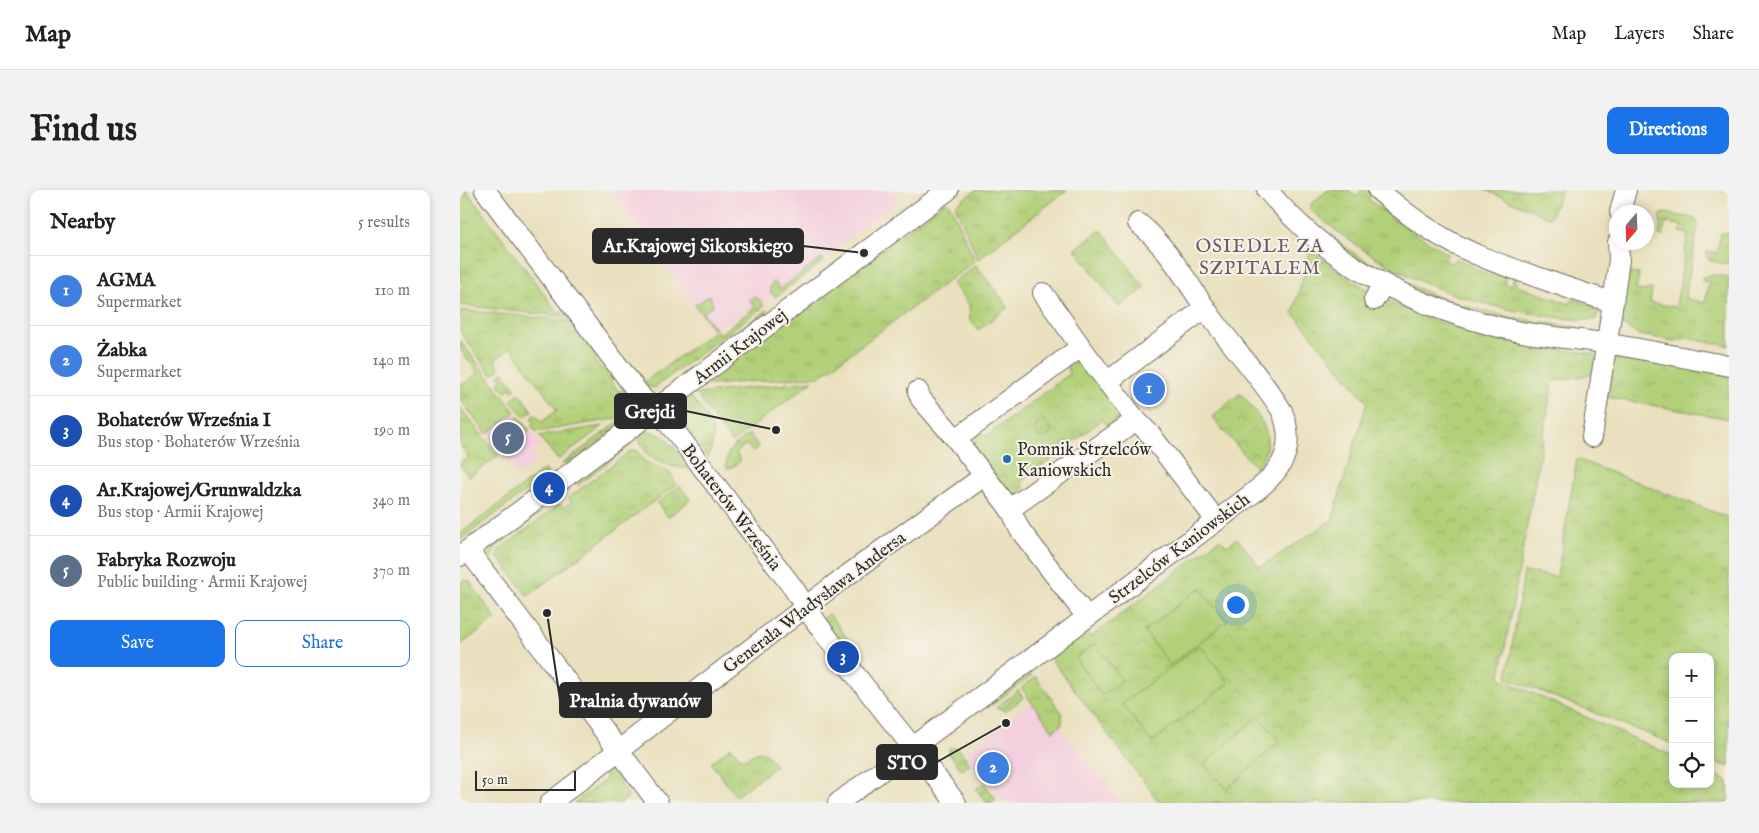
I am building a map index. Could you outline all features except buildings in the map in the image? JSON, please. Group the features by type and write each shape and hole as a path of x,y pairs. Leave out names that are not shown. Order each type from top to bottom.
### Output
{"street":[{"name":"Bohaterów Września","path":"485,190 643,399 656,409 707,473 794,589 805,607 956,803"},
{"name":"Armii Krajowej","path":"464,553 948,190"},
{"path":"1266,190 1286,213 1355,268 1378,292 1517,331 1608,344 1729,366"},
{"path":"1378,190 1399,208 1442,238 1466,250 1492,262 1613,302"},
{"path":"1622,205 1626,190"},
{"name":"Strzelców Kaniowskich","path":"838,803 1269,481 1283,461 1287,452 1288,441 1285,420 1276,401 1153,238 1138,223"},
{"path":"1592,437 1608,344 1619,260 1618,250"},
{"path":"1043,293 1107,382 1136,420 1151,435 1216,520"},
{"path":"1107,382 1205,308"},
{"path":"956,440 1081,347"},
{"path":"918,391 921,399 956,440 1010,510 1020,530 1087,617"},
{"path":"1010,510 1136,420"},
{"name":"Generała Władysława Andersa","path":"550,803 805,607 984,476"},
{"path":"464,553 658,803"}],"shaded area":[{"path":"610,190 892,190 899,200 769,299 713,329"},
{"path":"515,412 542,445 531,453 537,460 518,475 487,434"},
{"path":"1037,698 1122,803 1004,803 965,753"}],"green space":[{"path":"460,190 466,190 559,314 568,308 575,318 460,305 460,289 463,286 460,282"},
{"path":"976,190 1067,190 978,259 955,205"},
{"path":"1328,190 1350,190 1356,197 1362,190 1370,190 1373,192 1368,199 1402,225 1448,254 1444,259 1451,263 1456,258 1489,276 1497,268 1508,272 1504,283 1511,286 1516,275 1517,286 1570,304 1573,299 1594,306 1599,311 1596,319 1566,318 1503,308 1472,300 1415,278 1361,248 1310,209 1309,206"},
{"path":"1485,190 1562,190 1550,218"},
{"path":"946,201 952,208 975,261 820,376 699,386"},
{"path":"1665,213 1692,218 1696,220 1698,225 1685,298 1705,303 1709,282 1702,281 1703,277 1712,275 1729,277 1729,346 1687,338 1675,341 1640,335 1622,325 1621,313 1628,273 1639,274 1636,290 1647,291 1647,289 1652,289 1650,303 1676,307 1688,234 1680,232 1681,225 1665,223 1663,236 1659,235 1661,221 1659,218"},
{"path":"1318,229 1379,269 1421,290 1464,306 1521,319 1577,328 1577,332 1514,323 1454,308 1370,269"},
{"path":"1101,230 1145,288 1119,307 1075,249"},
{"path":"1721,233 1729,234 1729,264 1710,261 1706,256 1707,251 1717,253"},
{"path":"1310,252 1313,252 1357,283 1404,308 1429,318 1480,334 1594,354 1596,356 1595,374 1553,381 1500,676 1503,680 1669,754 1669,788 1714,788 1714,775 1728,781 1729,803 1160,803 1048,655 1084,629 1091,637 1220,539 1227,546 1237,538 1260,567 1332,520 1367,402 1293,313"},
{"path":"822,258 824,261 775,297 771,293 770,287 774,281 780,289"},
{"path":"976,265 1008,307 978,330 970,320 969,304 952,283"},
{"path":"710,295 713,305 703,313 715,328 713,329 695,305"},
{"path":"754,297 760,300 764,306 654,388 640,385 716,330 720,334 755,307 749,299"},
{"path":"460,310 579,322 602,353 594,360 602,370 610,365 617,373 610,380 619,392 627,387 635,403 615,419 536,432 531,425 534,423 531,418 535,415 542,422 557,410 511,348 495,360 500,369 492,375 460,332"},
{"path":"767,310 767,314 685,379 682,374"},
{"path":"460,340 515,412 487,434 460,399 460,382 462,385 478,373 460,349"},
{"path":"1617,355 1729,373 1729,419 1606,397 1612,359"},
{"path":"1075,361 1081,363 1119,410 1118,419 1107,425 1102,420 1021,482 1024,487 1021,493 1017,495 1009,493 974,447 975,438 979,433 987,436 1069,374 1067,367"},
{"path":"503,372 516,389 512,391 509,388 505,392 498,382 502,379 499,375"},
{"path":"813,381 732,442 696,394"},
{"path":"519,393 532,411 524,417 511,400"},
{"path":"1240,393 1257,415 1266,434 1266,448 1257,469 1212,417"},
{"path":"689,394 710,423 713,438 708,457 690,435 682,419 681,410 683,402"},
{"path":"460,407 498,456 469,477 460,465 469,457 460,445"},
{"path":"518,416 530,431 522,437 510,422"},
{"path":"619,421 622,426 567,464 562,464"},
{"path":"1043,422 1051,430 1043,438 1035,430"},
{"path":"603,426 559,459 557,459 539,436"},
{"path":"647,431 667,440 690,469 671,466 649,457 636,435"},
{"path":"749,434 759,447 753,452 746,444 736,453 741,460 728,469 726,467 730,451 735,444"},
{"path":"628,439 632,444 577,486 590,468"},
{"path":"632,450 637,451 645,462 669,472 677,484 528,596 497,556 498,551 560,504 563,508 571,502 568,498"},
{"path":"1577,459 1729,518 1729,767 1714,761 1714,653 1669,653 1669,742 1507,678 1524,572 1557,577"},
{"path":"545,469 548,475 460,540 460,534"},
{"path":"680,486 690,500 668,517 657,503"},
{"path":"542,512 495,548 491,559 487,562 485,554 487,547 511,526"},
{"path":"469,581 496,619 460,645 460,582"},
{"path":"1200,588 1227,621 1170,665 1144,631"},
{"path":"829,614 848,639 841,644 822,619"},
{"path":"1095,644 1122,680 1102,695 1075,658"},
{"path":"1200,645 1229,683 1152,742 1122,704"},
{"path":"1028,674 1032,675 992,705 988,698"},
{"path":"1036,677 1062,713 1062,724 1053,731 1021,688"},
{"path":"1018,690 1023,698 1005,712 1001,708 998,710 996,708"},
{"path":"1258,716 1280,741 1227,789 1204,764"},
{"path":"731,747 739,757 744,759 761,751 766,753 776,766 736,796 711,763"},
{"path":"949,748 958,748 970,764 962,770 949,754"},
{"path":"618,761 627,776 620,784 629,796 621,803 574,803 606,779 604,772"},
{"path":"984,783 996,799 992,803 987,803 976,789"}],"place":[{"name":"Ar.Krajowej Sikorskiego","path":"864,253"},
{"name":"AGMA","path":"1149,389"},
{"name":"Grejdi","path":"776,430"},
{"name":"Fabryka Rozwoju","path":"508,438"},
{"name":"Pomnik Strzelców Kaniowskich","path":"1007,459"},
{"name":"Ar.Krajowej/Grunwaldzka","path":"549,488"},
{"name":"Pralnia dywanów","path":"547,613"},
{"name":"Bohaterów Września I","path":"843,657"},
{"name":"STO","path":"1006,723"},
{"name":"Żabka","path":"993,768"}],"district":[{"name":"OSIEDLE ZA SZPITALEM","path":"1260,256"}]}
